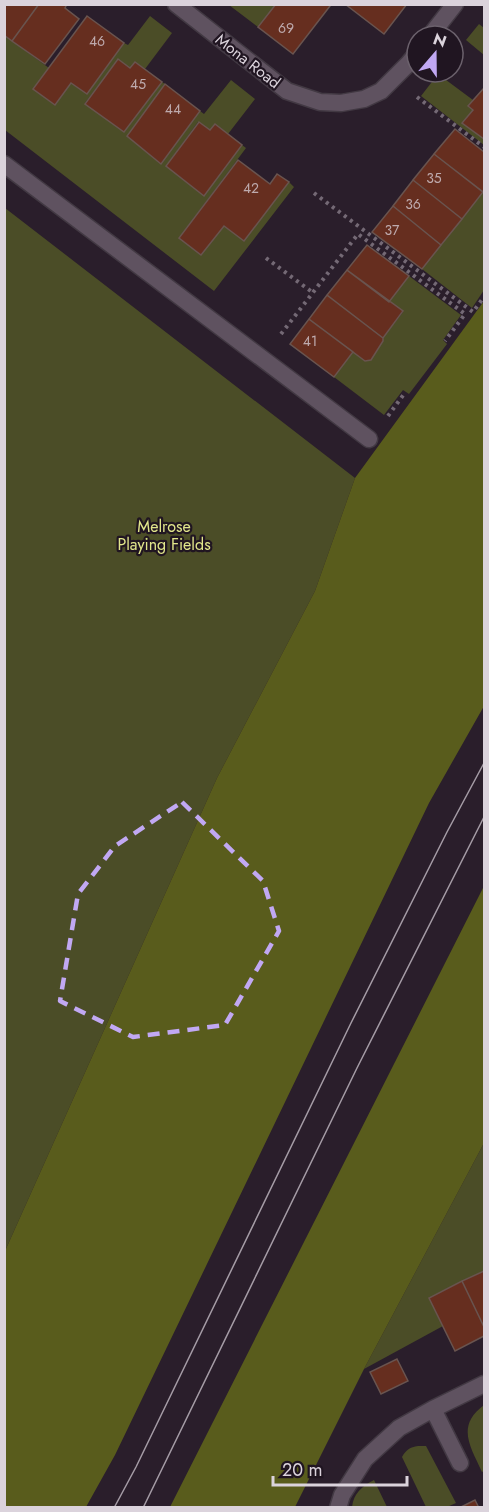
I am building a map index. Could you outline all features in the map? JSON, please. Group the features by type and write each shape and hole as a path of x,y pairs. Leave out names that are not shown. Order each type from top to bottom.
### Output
{"street":[{"name":"Mona Road","path":"177,4 287,91 320,102 341,103 364,99 381,91 405,67"},
{"path":"439,24 455,4"},
{"path":"4,164 369,439"},
{"path":"338,1508 342,1495 365,1459 399,1428 484,1384"},
{"path":"433,1409 460,1463"}],"path":[{"path":"412,93 484,147"},
{"path":"314,193 473,312 484,297"},
{"path":"266,258 312,292 358,234 465,314 446,341"}],"highlighted area":[{"path":"182,802 263,881 279,931 225,1025 133,1037 60,1001 78,894 115,846"}],"green space":[{"path":"229,5 276,5 258,27"},
{"path":"150,16 172,33 145,69 135,62 130,68 118,59 85,103 124,132 162,82 165,84 127,136 161,163 200,111 204,114 231,80 255,99 228,134 215,124 210,130 198,122 166,166 204,195 242,145 246,148 179,238 201,255 224,226 244,240 289,182 294,187 214,291 5,130 4,35 49,68 33,89 55,105 71,83 87,93 124,43 128,45"},
{"path":"479,24 484,28 484,55 466,40"},
{"path":"430,84 451,84 473,100 468,106 473,110 463,123 484,139 484,145 421,96"},
{"path":"484,190 484,290 472,308 422,269"},
{"name":"Melrose Playing Fields","path":"5,208 355,478 315,591 217,778 5,1251"},
{"path":"409,276 461,315 443,340 447,344 409,394 403,390 384,415 334,377 353,352 365,361 371,359 383,338 403,312 389,302"},
{"path":"484,1143 484,1271 429,1298 443,1326 364,1369"},
{"path":"484,1405 484,1471 482,1472 470,1445 468,1429 475,1413"},
{"path":"426,1446 456,1503 447,1507 426,1507 402,1457 408,1449"},
{"path":"374,1480 387,1507 352,1507 359,1491"}],"shaded area":[{"path":"484,301 484,706 429,803 115,1455 86,1507 5,1507 5,1251 217,778 315,591 355,478"},
{"path":"484,886 484,1143 364,1369 295,1507 170,1507"}],"building":[{"path":"4,4 39,4 12,41 4,35"},
{"path":"39,4 67,4 65,8 79,19 45,64 12,41"},
{"path":"276,4 328,4 330,6 293,54 258,27"},
{"path":"345,4 407,4 384,34"},
{"path":"87,16 124,43 87,94 71,83 55,105 33,89"},
{"path":"118,59 130,68 135,62 162,82 124,132 85,104"},
{"path":"165,84 200,111 161,164 127,136"},
{"path":"484,88 484,139 462,123 473,110 468,106"},
{"path":"199,122 210,130 215,124 242,145 204,196 166,166"},
{"path":"455,129 484,152 483,192 434,154"},
{"path":"434,154 483,192 462,219 413,180"},
{"path":"238,160 270,184 277,174 289,182 244,241 224,226 201,255 179,238"},
{"path":"413,180 462,219 441,245 393,206"},
{"path":"393,206 441,245 422,269 372,232"},
{"path":"367,245 409,276 389,302 347,270"},
{"path":"347,270 403,311 383,338 327,295"},
{"path":"327,295 383,338 371,360 365,361 309,319"},
{"path":"309,319 353,352 334,377 290,344"},
{"path":"484,1271 484,1327 462,1281"},
{"path":"462,1281 484,1327 484,1336 455,1351 429,1298"},
{"path":"397,1359 408,1381 381,1394 370,1372"},
{"path":"475,1500 479,1508 459,1508"}],"tram line":[{"path":"114,1508 351,1023 484,763"},
{"path":"143,1508 357,1068 484,817"}]}
